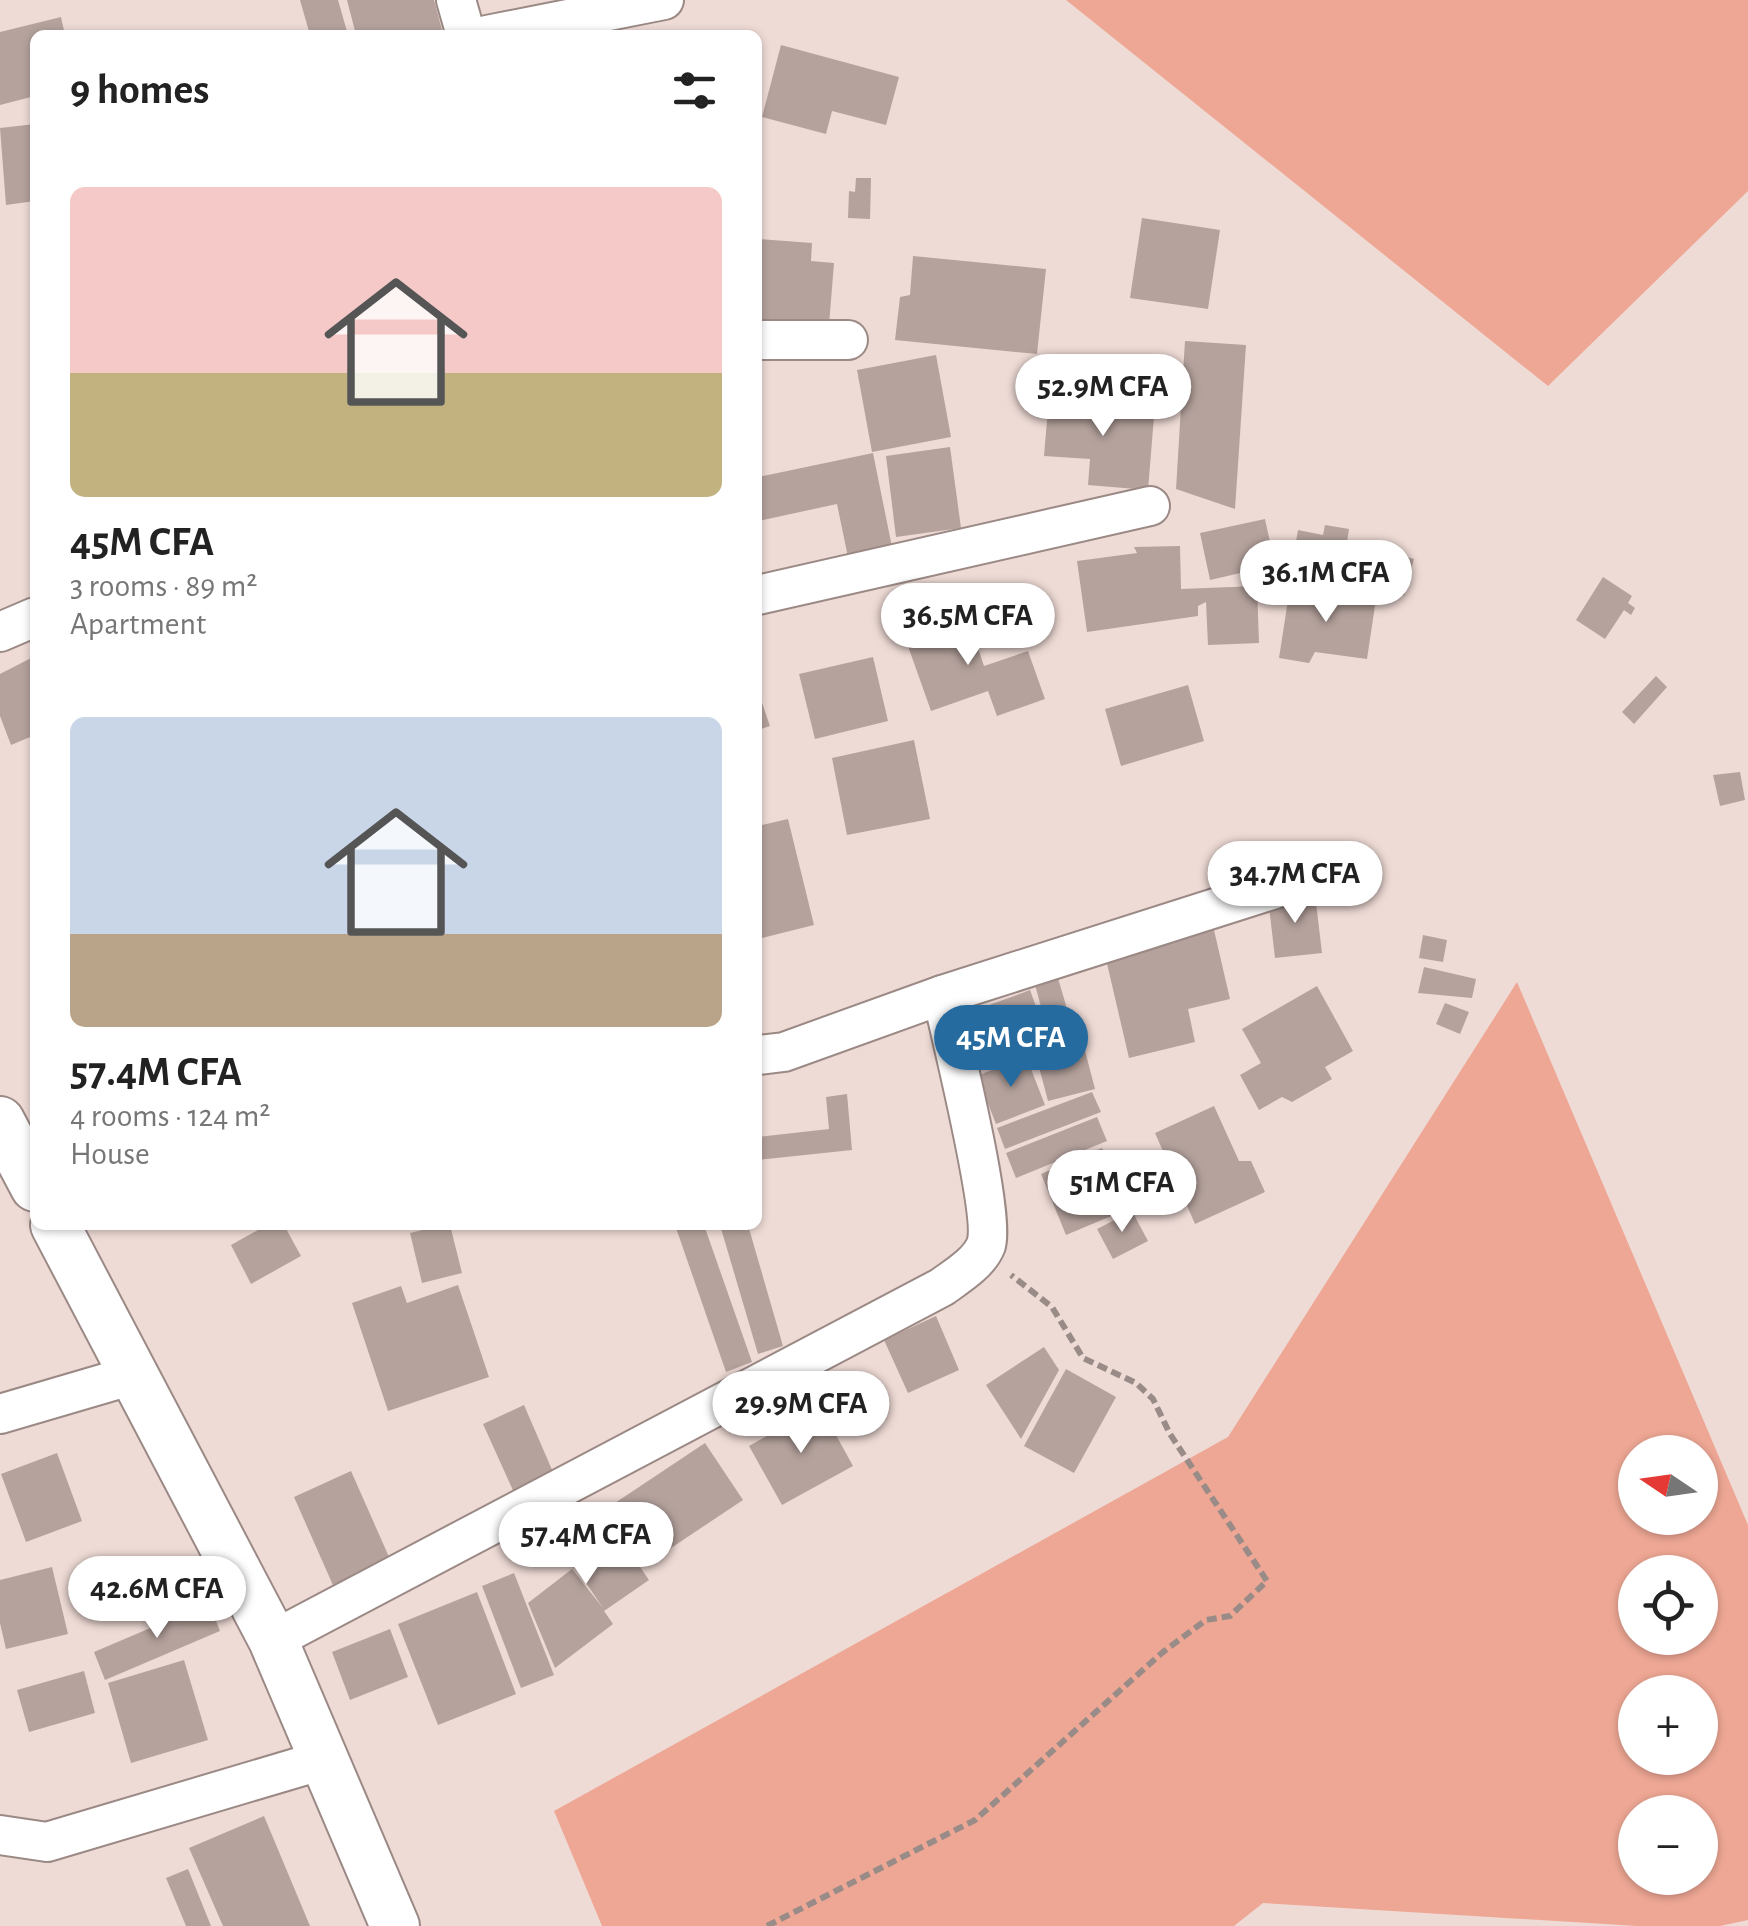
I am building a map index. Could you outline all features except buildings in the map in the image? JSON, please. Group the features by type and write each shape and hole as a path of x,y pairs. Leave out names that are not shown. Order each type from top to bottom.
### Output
{"street":[{"path":"456,0 465,30"},
{"path":"512,30 664,0"},
{"path":"762,340 848,340"},
{"path":"762,594 1150,506"},
{"path":"0,632 30,619"},
{"path":"762,1055 784,1052 942,995 1325,873"},
{"path":"273,1640 942,1287 980,1253 986,1244 986,1206 942,995"},
{"path":"0,1121 30,1178"},
{"path":"58,1230 273,1640 391,1925"},
{"path":"0,1414 133,1374"},
{"path":"0,1834 46,1842 324,1760"}],"path":[{"path":"767,1926 975,1820 1162,1652 1206,1620 1230,1616 1267,1581 1170,1434 1153,1398 1136,1383 1082,1358 1052,1307 980,1253"}],"shaded area":[{"path":"1066,0 1748,0 1748,191 1548,386"},
{"path":"1517,982 1710,1435 1618,1435 1618,1535 1718,1535 1718,1454 1748,1525 1748,1920 1720,1926 1637,1926 1263,1903 1234,1926 602,1926 554,1811 1228,1437"}]}
